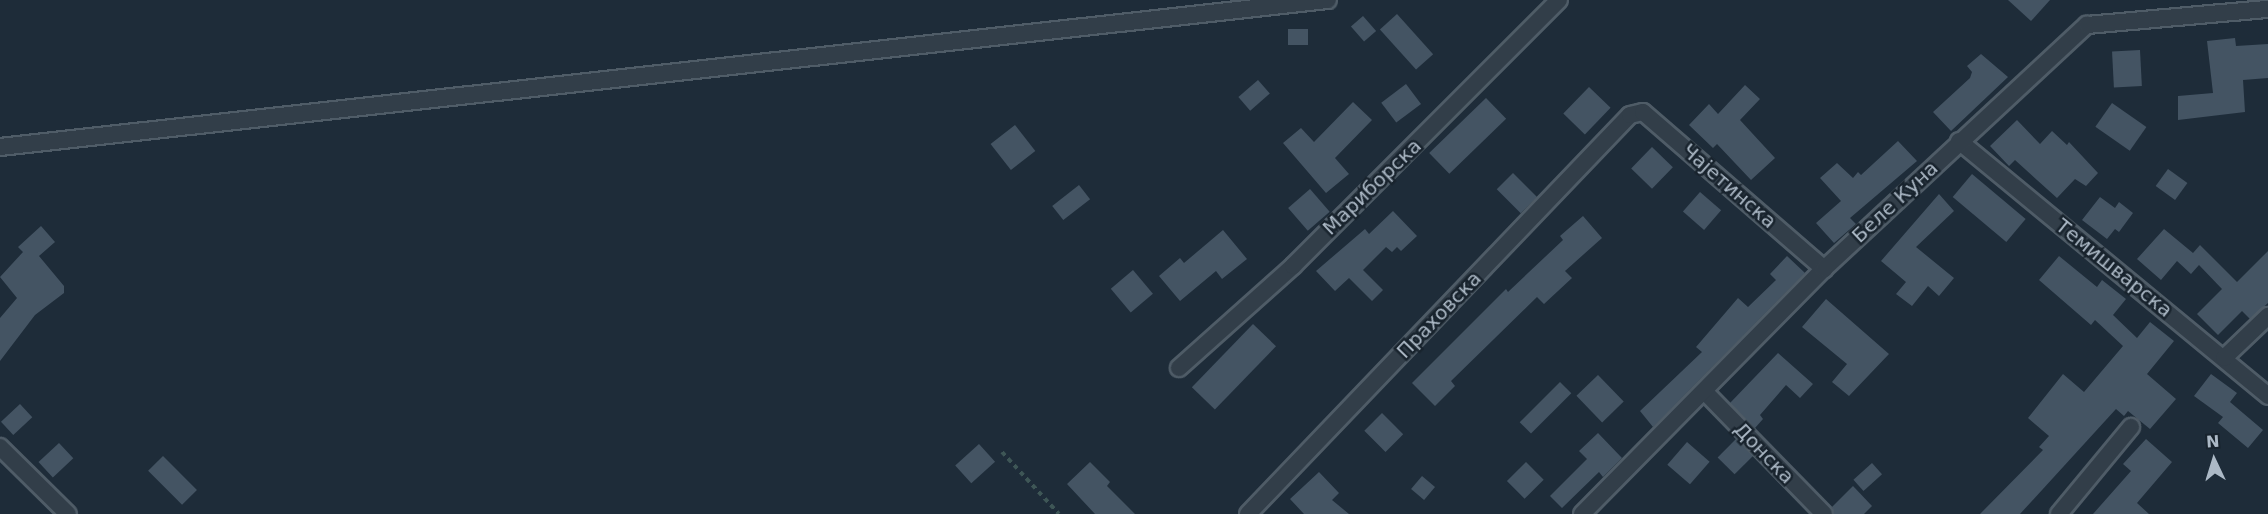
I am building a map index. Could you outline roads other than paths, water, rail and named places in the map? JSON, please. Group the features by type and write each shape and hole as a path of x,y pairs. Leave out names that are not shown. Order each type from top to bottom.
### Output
{"street":[{"path":"0,147 1328,0"},
{"name":"Мариборска","path":"1179,368 1293,266 1559,0"},
{"name":"Беле Куна","path":"1582,514 1824,269 1959,141 2087,25 2268,9"},
{"name":"Чајетинска","path":"1630,115 1643,112 1824,269"},
{"name":"Праховска","path":"1248,514 1630,115"},
{"name":"Темишварска","path":"1959,141 2268,396"},
{"path":"2224,358 2268,316"},
{"name":"Донска","path":"1705,392 1824,514"},
{"path":"2059,514 2132,428"},
{"path":"0,447 68,514"}]}
